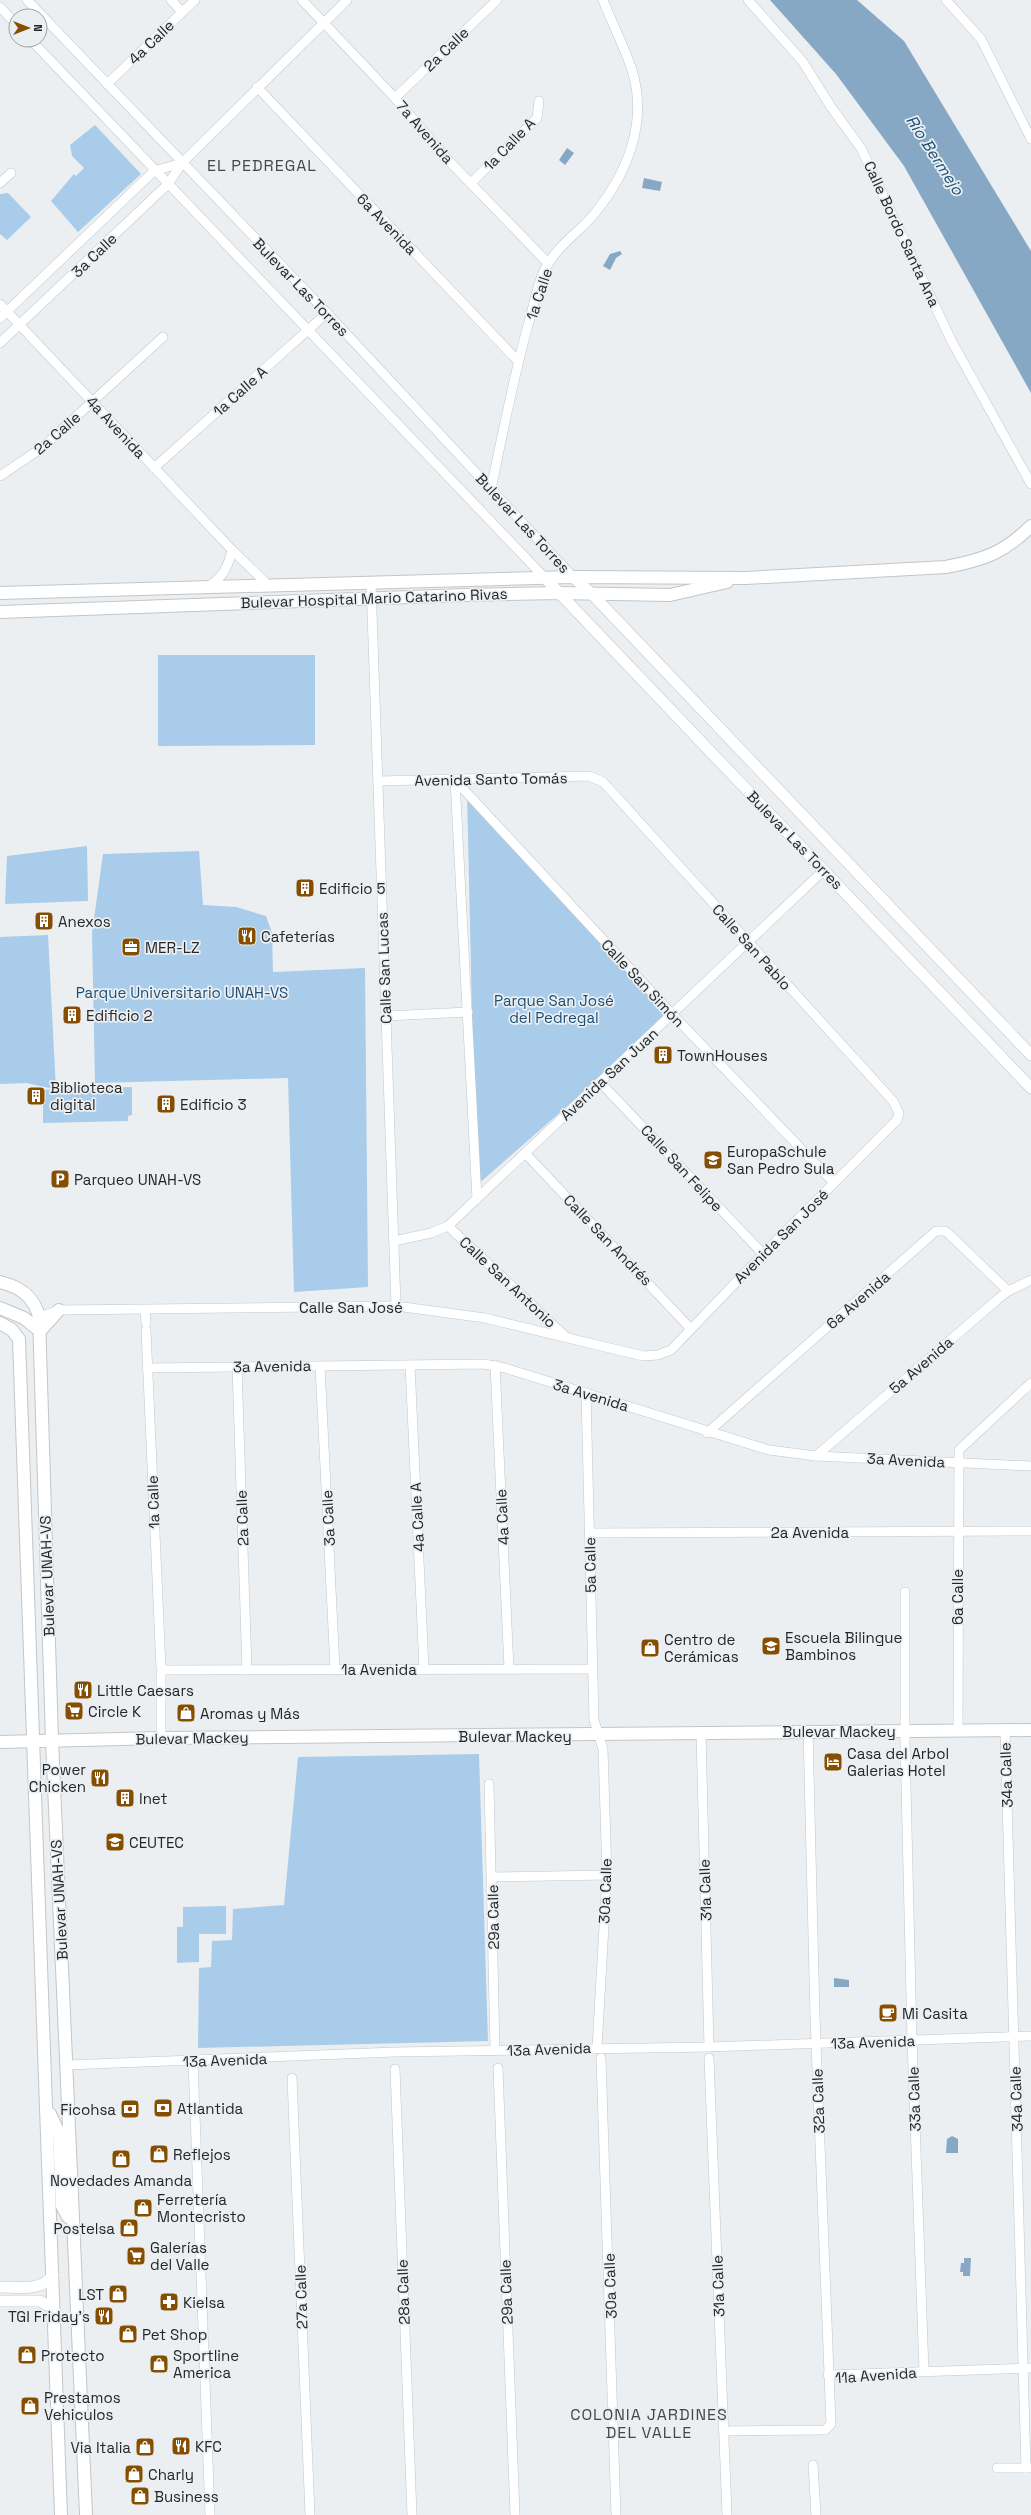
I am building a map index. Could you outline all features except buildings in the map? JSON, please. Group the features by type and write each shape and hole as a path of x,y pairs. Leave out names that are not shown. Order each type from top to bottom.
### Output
{"main road":[{"name":"Bulevar Hospital Mario Catarino Rivas","path":"0,593 573,576 746,578 946,567 974,562 995,555 1017,540 1031,526"},
{"name":"Bulevar Hospital Mario Catarino Rivas","path":"0,612 371,597 558,592 670,595 746,578"},
{"name":"Bulevar UNAH-VS","path":"0,1282 14,1286 30,1296 39,1317 52,1740 86,2515"},
{"path":"0,1308 24,1318 40,1332 59,1310"},
{"name":"Bulevar UNAH-VS","path":"0,1323 12,1330 19,1339 32,1741 48,2110 61,2515"},
{"name":"Bulevar Mackey","path":"0,1742 161,1738 598,1736 808,1731 1031,1730"},
{"path":"48,2110 59,2133 62,2206 68,2217 73,2217"}],"street":[{"name":"Bulevar Las Torres","path":"27,0 327,313 573,576 591,593 1031,1055"},
{"path":"171,0 182,12"},
{"name":"4a Calle","path":"107,84 195,0"},
{"name":"7a Avenida","path":"302,0 395,98 448,160 548,264"},
{"name":"3a Calle","path":"0,343 20,326 168,184 182,163 257,87 347,0"},
{"name":"2a Calle","path":"395,98 497,0"},
{"name":"1a Calle","path":"491,489 518,361 548,264 563,244 590,219 621,176 638,124 638,98 632,70 603,0"},
{"name":"Calle Bordo Santa Ana","path":"748,0 803,62 831,107 862,148 951,340 1031,484"},
{"path":"946,0 981,39 1031,139"},
{"path":"0,7 8,16"},
{"name":"Bulevar Las Torres","path":"39,48 154,171 544,577 1031,1088"},
{"name":"6a Avenida","path":"257,87 518,361"},
{"name":"1a Calle A","path":"471,183 537,118 539,100"},
{"name":"3a Calle","path":"4,315 154,171 182,163"},
{"path":"0,183 11,173"},
{"name":"4a Avenida","path":"0,304 4,315 20,326 232,550 268,585"},
{"name":"1a Calle A","path":"154,468 327,313"},
{"name":"2a Calle","path":"0,476 43,447 164,336"},
{"path":"208,587 224,574 228,566 232,550"},
{"name":"Calle San Lucas","path":"371,583 396,1306"},
{"name":"Avenida Santo Tomás","path":"378,781 589,776 603,782"},
{"path":"455,780 477,1199"},
{"name":"Calle San Simón","path":"455,780 672,1014 834,1183"},
{"name":"Calle San Pablo","path":"603,782 893,1101 899,1113"},
{"name":"Avenida San Juan","path":"394,1241 431,1233 448,1226 824,870"},
{"path":"386,1016 468,1012"},
{"name":"Calle San Felipe","path":"600,1082 763,1254"},
{"name":"Avenida San José","path":"658,1355 672,1350 690,1328 898,1120 899,1113"},
{"name":"Calle San Andrés","path":"525,1153 690,1328"},
{"name":"Calle San Antonio","path":"448,1226 567,1338"},
{"name":"6a Avenida","path":"707,1432 936,1231 945,1231 950,1234 1008,1291"},
{"name":"5a Avenida","path":"816,1456 1008,1291 1031,1280"},
{"name":"Calle San José","path":"39,1317 59,1310 396,1306 485,1318 643,1356 658,1355"},
{"name":"1a Calle","path":"145,1310 160,1666 163,1672 161,1738"},
{"name":"4a Calle A","path":"410,1365 424,1669"},
{"name":"4a Calle","path":"495,1365 509,1669"},
{"name":"3a Avenida","path":"147,1368 495,1365 769,1450 816,1456 1031,1466"},
{"name":"3a Calle","path":"320,1366 335,1669"},
{"name":"2a Calle","path":"237,1367 247,1670"},
{"path":"958,1462 959,1450 963,1444 1031,1383"},
{"name":"5a Calle","path":"586,1393 592,1669 594,1720 598,1736"},
{"name":"6a Calle","path":"958,1462 958,1731"},
{"name":"2a Avenida","path":"589,1533 1031,1531"},
{"name":"33a Calle","path":"905,1592 905,1731 912,2040 924,2371"},
{"name":"1a Avenida","path":"163,1672 335,1669 592,1669"},
{"name":"34a Calle","path":"1005,1730 1014,2037 1027,2368 1029,2468"},
{"name":"32a Calle","path":"808,1731 816,2044 828,2375"},
{"name":"31a Calle","path":"700,1733 709,2047"},
{"name":"30a Calle","path":"597,2047 608,1875 604,1749 598,1736"},
{"name":"29a Calle","path":"489,1784 495,2050"},
{"path":"492,1877 608,1875"},
{"name":"13a Avenida","path":"67,2065 495,2050 597,2047 709,2047 1031,2036"},
{"name":"30a Calle","path":"601,2058 616,2515"},
{"name":"31a Calle","path":"709,2058 727,2515"},
{"path":"193,2061 210,2515"},
{"name":"29a Calle","path":"498,2068 515,2515"},
{"name":"28a Calle","path":"395,2069 412,2515"},
{"name":"27a Calle","path":"292,2078 310,2515"},
{"path":"0,2286 40,2287 47,2284 53,2275"},
{"path":"0,2301 40,2301 54,2309"},
{"name":"11a Avenida","path":"724,2431 825,2430 831,2424 828,2375 1027,2368"},
{"path":"813,2465 816,2515"},
{"path":"997,2468 1029,2468"}],"green space":[{"path":"95,125 141,174 78,232 51,201 74,174 76,176 84,168 72,156 70,145"},
{"path":"8,193 31,217 7,240 0,234 0,194"},
{"path":"158,655 315,655 315,745 158,746"},
{"name":"Parque San José del Pedregal","path":"467,793 672,1014 476,1186"},
{"path":"87,846 88,901 5,904 7,856"},
{"name":"Parque Universitario UNAH-VS","path":"199,851 203,905 236,907 266,916 272,933 273,972 365,968 368,1287 294,1292 288,1078 95,1083 92,933 103,854"},
{"path":"48,935 56,1089 132,1087 132,1115 128,1116 128,1121 43,1123 43,1090 54,1089 26,1083 0,1084 0,937"},
{"path":"479,1754 488,2041 198,2048 199,1968 211,1967 212,1941 232,1940 233,1909 284,1905 298,1757"},
{"path":"226,1906 226,1934 199,1934 199,1962 177,1963 177,1927 183,1927 183,1907"}],"water":[{"name":"Río Bermejo","path":"770,0 857,0 904,41 1031,251 1031,393 904,166 836,74"},
{"path":"567,148 574,153 565,165 559,160"},
{"path":"644,178 662,182 660,191 642,188"},
{"path":"620,251 622,254 616,258 610,270 603,266 610,254"},
{"path":"834,1978 849,1980 849,1987 834,1987"},
{"path":"952,2136 958,2139 958,2153 946,2153 947,2139"},
{"path":"964,2258 971,2258 970,2276 963,2276 963,2272 960,2272 961,2263 964,2263"}],"place":[{"name":"Edificio 5","path":"305,888"},
{"name":"Anexos","path":"44,921"},
{"name":"Cafeterías","path":"247,936"},
{"name":"MER-LZ","path":"131,947"},
{"name":"Edificio 2","path":"72,1015"},
{"name":"TownHouses","path":"663,1055"},
{"name":"Biblioteca digital","path":"36,1096"},
{"name":"Edificio 3","path":"166,1104"},
{"name":"EuropaSchule San Pedro Sula","path":"713,1160"},
{"name":"Parqueo UNAH-VS","path":"60,1179"},
{"name":"Escuela Bilingue Bambinos","path":"771,1646"},
{"name":"Centro de Cerámicas","path":"650,1648"},
{"name":"Little Caesars","path":"83,1690"},
{"name":"Circle K","path":"74,1711"},
{"name":"Aromas y Más","path":"186,1713"},
{"name":"Casa del Arbol Galerias Hotel","path":"833,1762"},
{"name":"Power Chicken","path":"100,1778"},
{"name":"Inet","path":"125,1798"},
{"name":"CEUTEC","path":"115,1842"},
{"name":"Mi Casita","path":"888,2013"},
{"name":"Atlantida","path":"163,2108"},
{"name":"Ficohsa","path":"130,2109"},
{"name":"Reflejos","path":"159,2154"},
{"name":"Novedades Amanda","path":"121,2159"},
{"name":"Ferretería Montecristo","path":"143,2208"},
{"name":"Postelsa","path":"129,2228"},
{"name":"Galerías del Valle","path":"136,2256"},
{"name":"LST","path":"118,2294"},
{"name":"Kielsa","path":"169,2302"},
{"name":"TGI Friday's","path":"104,2316"},
{"name":"Pet Shop","path":"128,2334"},
{"name":"Protecto","path":"27,2355"},
{"name":"Sportline America","path":"159,2364"},
{"name":"Prestamos Vehiculos","path":"30,2406"},
{"name":"KFC","path":"181,2446"},
{"name":"Via Italia","path":"145,2447"},
{"name":"Charly","path":"134,2474"},
{"name":"Business","path":"140,2496"}],"district":[{"name":"EL PEDREGAL","path":"262,165"},
{"name":"COLONIA JARDINES DEL VALLE","path":"649,2423"}]}
